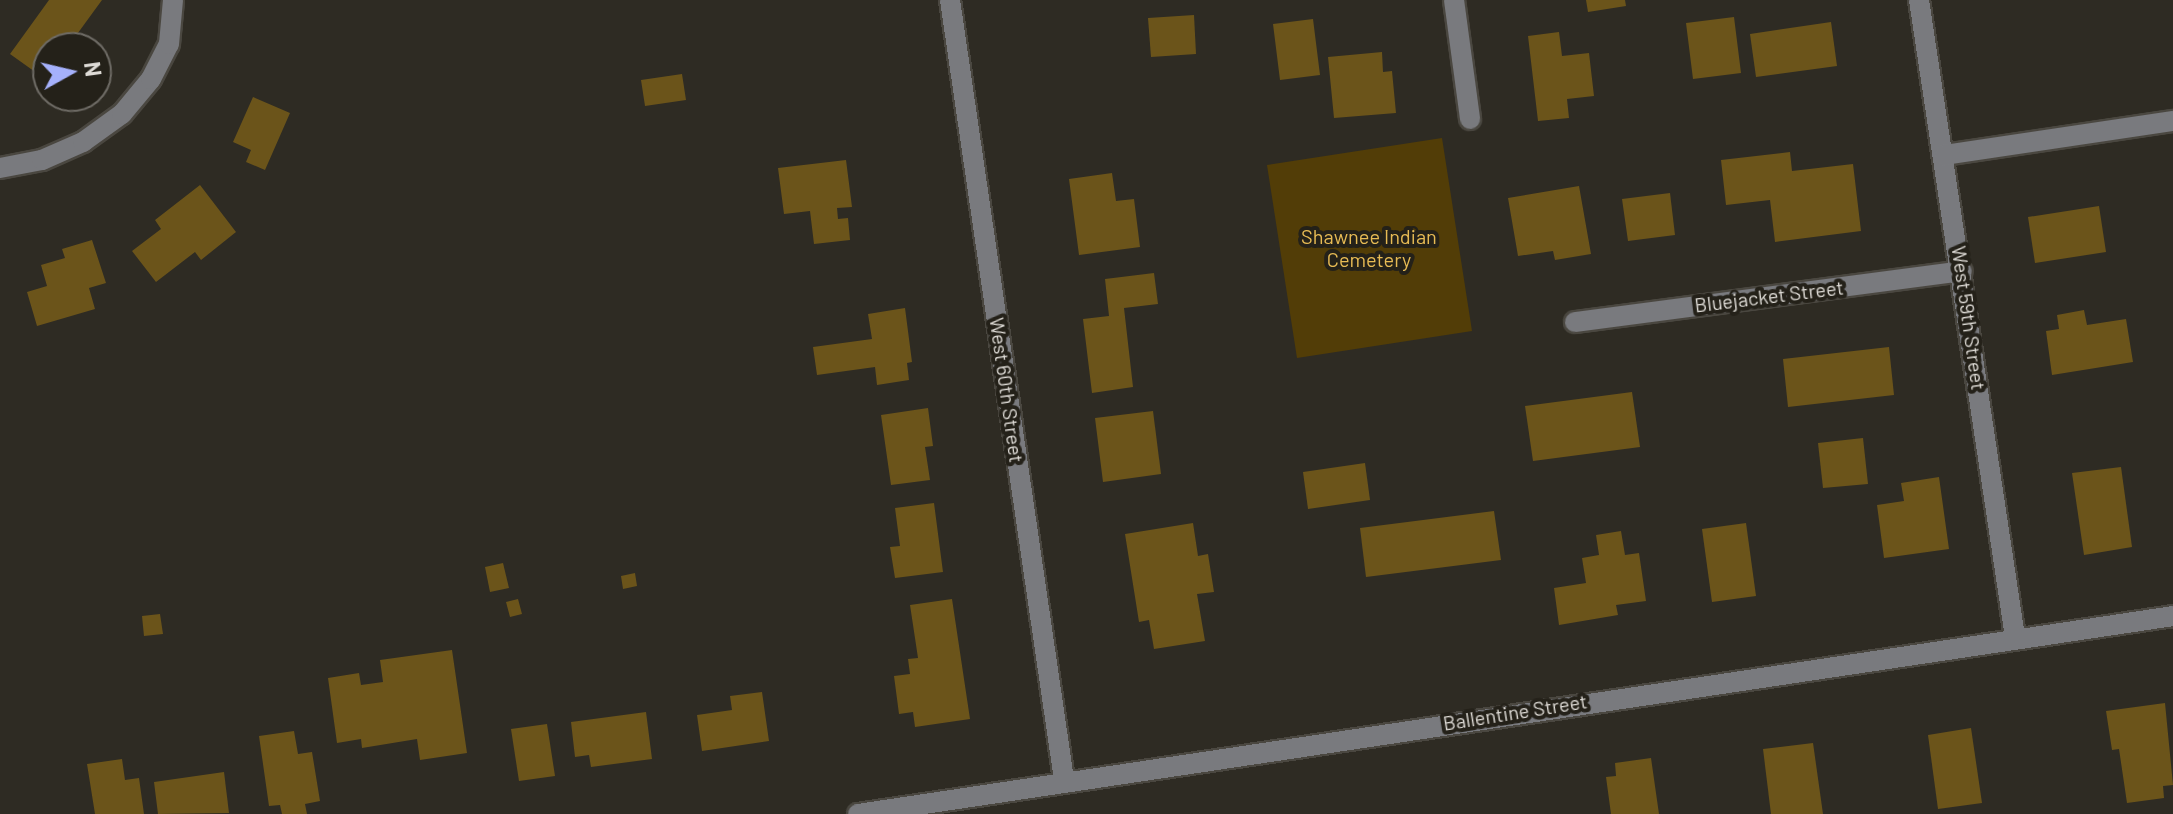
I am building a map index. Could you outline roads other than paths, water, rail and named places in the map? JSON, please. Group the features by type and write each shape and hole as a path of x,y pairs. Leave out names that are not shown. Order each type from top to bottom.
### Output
{"street":[{"path":"0,168 42,160 83,142 122,114 151,79 169,44 173,0"},
{"name":"West 60th Street","path":"950,0 1064,780"},
{"path":"1454,0 1470,119"},
{"name":"West 59th Street","path":"1919,0 1945,155 2015,637"},
{"path":"1945,155 2173,121"},
{"name":"Bluejacket Street","path":"1575,322 1962,271"},
{"name":"Ballentine Street","path":"858,814 1064,780 2173,616"}],"park label":[{"name":"Shawnee Indian Cemetery","path":"1369,248"}]}
